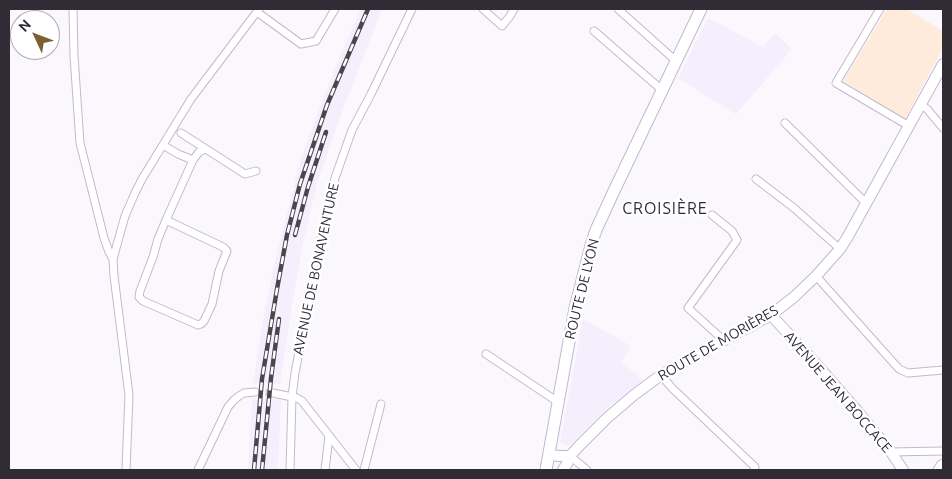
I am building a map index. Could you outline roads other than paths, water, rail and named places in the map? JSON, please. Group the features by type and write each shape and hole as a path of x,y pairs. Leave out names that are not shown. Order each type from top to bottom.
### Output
{"main road":[{"name":"ROUTE DE LYON","path":"546,470 575,308 591,246 608,204 699,10"},
{"name":"ROUTE DE MORIÈRES","path":"562,470 570,456 607,418 634,395 661,375 771,315 816,276 847,238 921,105 941,76 943,64"},
{"name":"AVENUE JEAN BOCCACE","path":"771,315 891,452 903,470"},
{"path":"548,455 570,456"}],"street":[{"path":"73,9 80,143 104,238 113,258"},
{"path":"126,470 129,395 113,258 129,205 142,179 191,99 258,10 302,44 316,41 335,9"},
{"name":"AVENUE DE BONAVENTURE","path":"290,470 292,396 295,373 320,242 335,178 352,130 412,9"},
{"path":"483,9 502,26 514,9"},
{"path":"618,9 676,61"},
{"path":"880,9 836,83 909,126"},
{"path":"594,32 662,90"},
{"path":"921,105 927,109 943,128"},
{"path":"785,124 866,203"},
{"path":"181,133 244,174 256,171"},
{"path":"163,145 193,160"},
{"path":"166,220 223,247 226,251 216,280 212,304 201,324 143,301 139,297 166,220 193,160 199,152 205,149"},
{"path":"756,179 794,208 840,248"},
{"path":"712,215 732,231 737,240 688,308 723,341"},
{"path":"816,276 899,369 908,373 943,370"},
{"path":"486,354 558,402"},
{"path":"661,375 672,388 755,467 754,470"},
{"path":"198,470 228,407 238,396 244,393 255,392"},
{"path":"273,393 292,396 302,401 356,470"},
{"path":"364,470 381,404"},
{"path":"325,470 329,436"},
{"path":"891,452 943,451"},
{"path":"570,456 587,470"},
{"path":"937,470 943,463"}],"tunnel":[{"path":"255,392 273,393"}],"railway":[{"path":"254,470 262,379 287,235 300,184 327,105 368,9"},
{"path":"295,235 326,132"},
{"path":"262,470 279,319"}],"district":[{"name":"CROISIÈRE","path":"665,209"}]}
